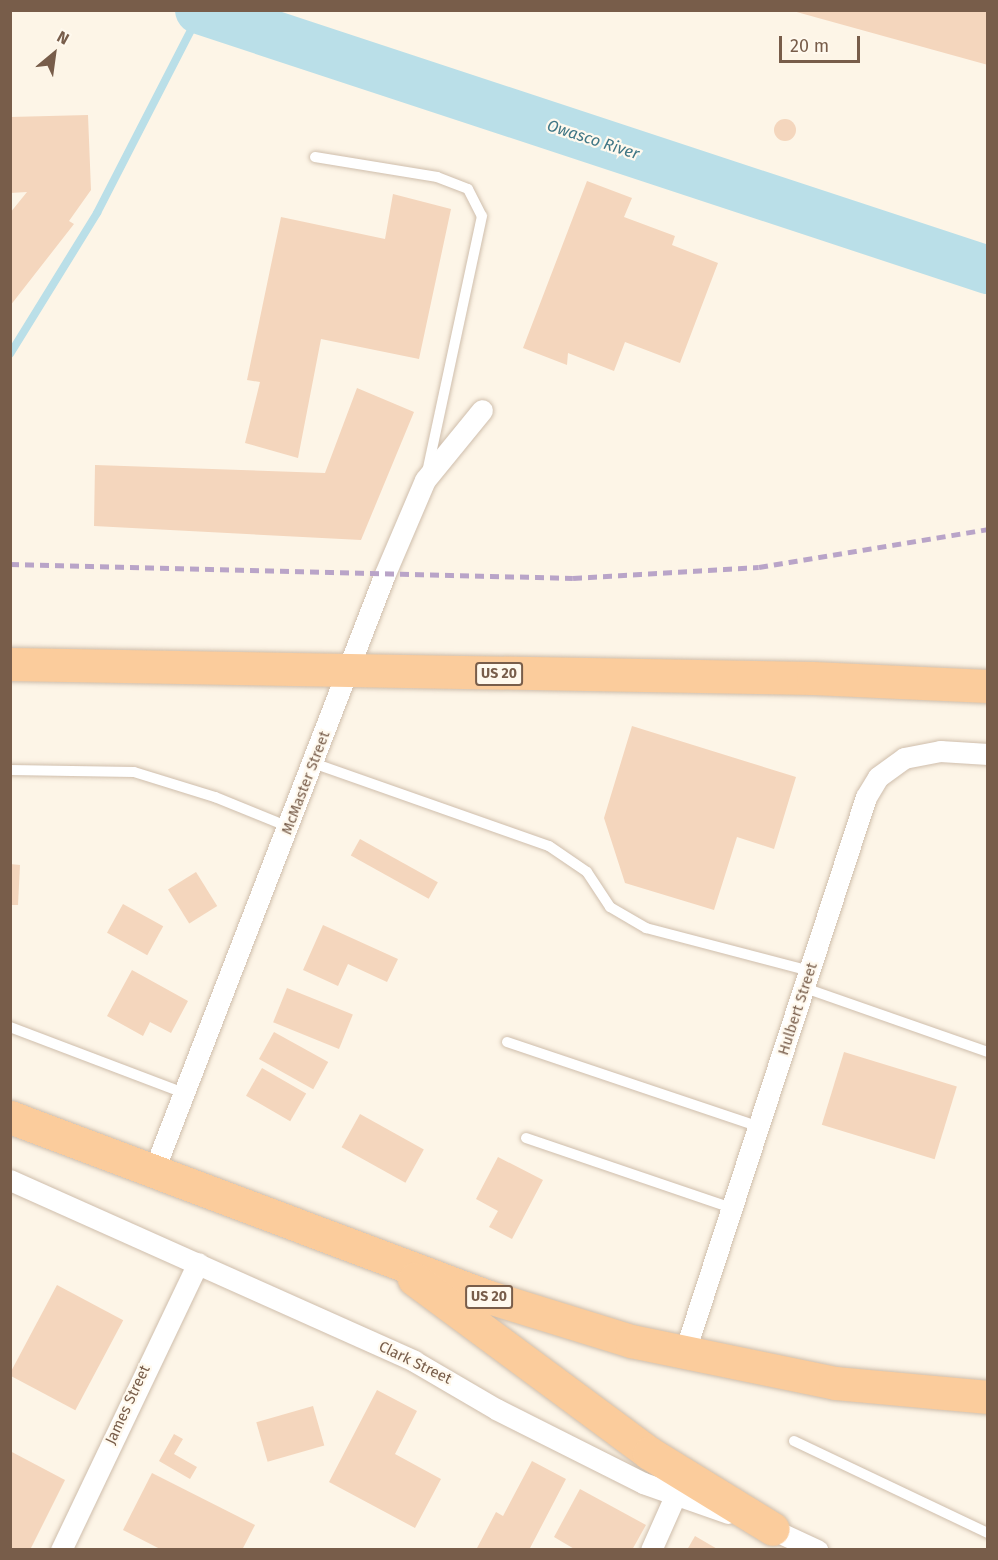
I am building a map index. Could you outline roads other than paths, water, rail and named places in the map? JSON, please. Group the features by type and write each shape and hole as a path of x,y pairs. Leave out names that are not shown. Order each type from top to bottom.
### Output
{"highway":[{"name":"US 20","path":"10,663 348,672 813,678 987,686"},
{"name":"US 20","path":"10,1117 489,1297 684,1354 835,1383 987,1397"},
{"path":"389,1260 649,1454 773,1528"}],"street":[{"name":"McMaster Street","path":"154,1170 186,1094 348,672 425,480 482,410"},
{"name":"Hulbert Street","path":"684,1354 866,797 878,777 896,762 924,752 987,754"},
{"name":"Clark Street","path":"10,1180 414,1360 496,1409 675,1496 773,1528 817,1550"},
{"name":"James Street","path":"68,1547 198,1263"},
{"path":"651,1550 675,1496"}],"lane":[{"path":"315,157 437,177 468,189 482,216 425,480"},
{"path":"314,764 549,846 587,872 610,907 646,928 807,979 987,1052"},
{"path":"10,770 134,772 215,797 289,827"},
{"path":"10,1028 186,1094"},
{"path":"507,1042 759,1127"},
{"path":"526,1137 732,1208"},
{"path":"794,1441 987,1533"}],"waterway":[{"name":"Owasco River","path":"199,10 988,270"},
{"path":"10,354 97,213 201,11"}],"railway":[{"path":"10,564 573,578 759,567 988,529"}]}
